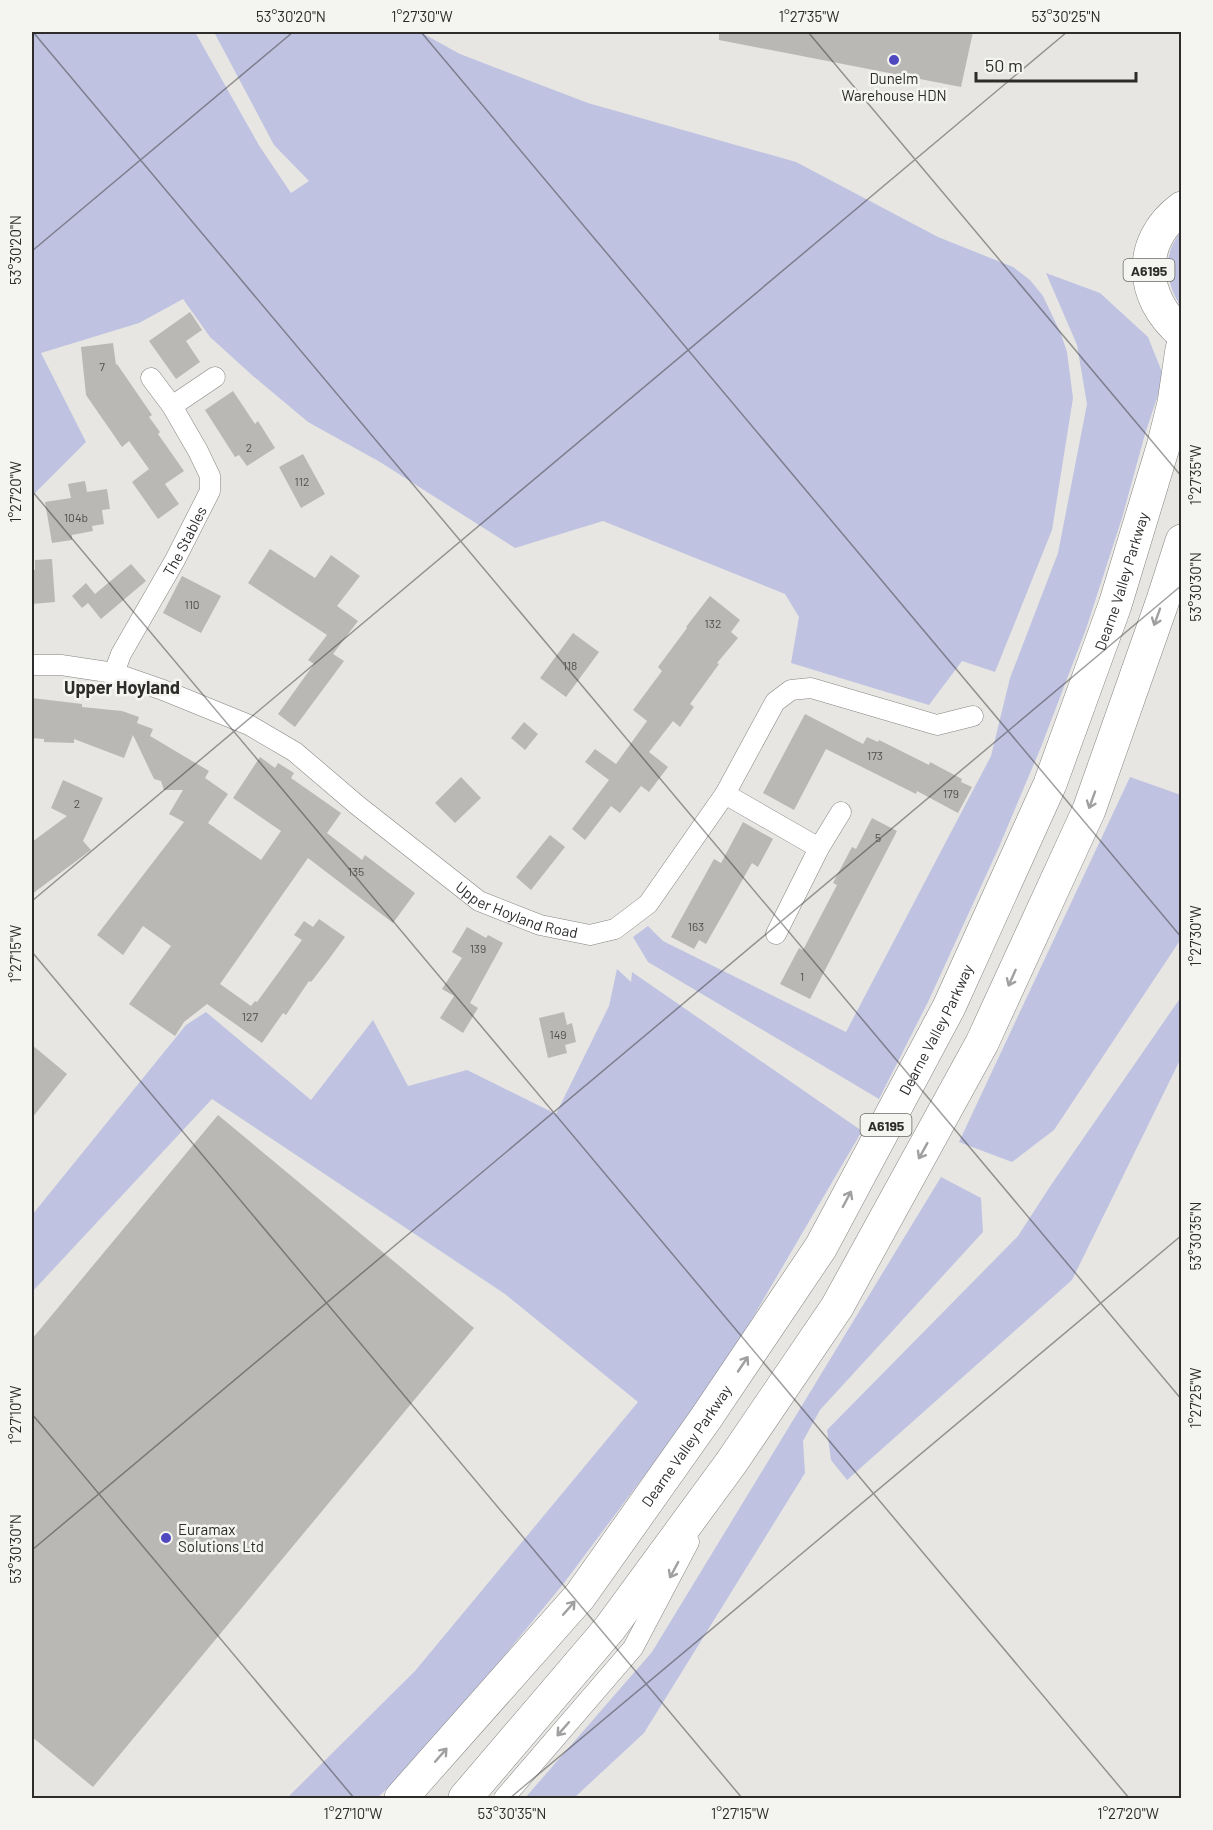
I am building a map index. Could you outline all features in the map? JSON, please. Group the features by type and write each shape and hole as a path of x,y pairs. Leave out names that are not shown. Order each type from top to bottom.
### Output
{"highway":[{"name":"A6195","path":"1182,208 1169,217 1156,237 1149,259 1149,283 1157,305 1171,324 1182,333"},
{"name":"Dearne Valley Parkway","path":"401,1798 579,1596 706,1418 821,1247 832,1227 949,1007 1050,784 1119,594 1163,447 1174,403 1182,349"},
{"name":"A6195","path":"465,1798 610,1628 731,1463 837,1307 982,1043 1089,810 1182,541"}],"street":[{"path":"172,406 214,377"},
{"name":"The Stables","path":"114,674 121,654 175,560 210,491 210,476 198,452 172,406 151,378"},
{"name":"Upper Hoyland Road","path":"32,665 61,666 114,674 163,690 249,725 295,752 373,818 479,901 540,925 590,934 615,929 648,904 726,794 775,702 791,690 811,688 938,725 973,716"},
{"path":"726,794 819,848"},
{"path":"776,934 819,848 842,812"},
{"path":"504,1798 633,1648 731,1463"}],"shaded area":[{"path":"32,32 195,32 260,147 291,193 309,181 274,145 214,32 420,32 460,54 588,103 796,162 938,237 1013,267 1030,280 1043,296 1061,334 1067,352 1073,398 1052,530 995,672 962,661 929,705 791,663 799,617 785,594 603,521 515,548 380,462 308,422 210,337 183,299 139,323 41,353 86,442 32,496"},
{"path":"1181,232 1181,307 1169,279 1168,260 1170,250"},
{"path":"1046,273 1100,293 1148,337 1164,377 1086,629 1041,747 999,847 928,1002 879,1099 648,962 633,937 648,926 663,941 846,1032 991,756 1010,678 1058,553 1087,404 1077,345"},
{"path":"1130,777 1181,795 1181,939 1054,1130 1012,1162 959,1142"},
{"path":"617,969 631,982 632,972 862,1131 718,1377 564,1583 420,1758 377,1798 287,1798 415,1671 638,1402 505,1294 212,1099 32,1292 32,1215 186,1025 206,1012 311,1100 373,1020 408,1086 467,1070 556,1114 609,1006"},
{"path":"1181,997 1181,1058 1072,1280 847,1480 831,1460 827,1430 1018,1236"},
{"path":"941,1177 981,1198 983,1232 820,1410 803,1441 805,1473 644,1733 574,1798 525,1798 652,1652"}],"building":[{"name":"Dunelm Warehouse HDN","path":"719,32 973,32 961,87 719,40"},
{"path":"190,312 202,330 186,341 200,362 176,379 149,341"},
{"path":"113,343 116,365 152,415 149,417 160,432 158,434 184,471 165,484 179,504 158,519 132,482 149,469 129,441 122,447 86,395 81,347"},
{"path":"233,391 255,424 258,421 275,448 247,466 239,455 235,457 205,410"},
{"path":"303,454 325,494 301,508 279,467"},
{"path":"85,481 87,492 107,489 110,509 102,510 104,524 92,526 93,531 72,535 72,540 52,543 45,502 71,498 68,484"},
{"path":"270,549 315,578 331,555 360,576 337,606 358,621 333,654 344,661 295,727 278,714 314,664 308,660 327,635 248,583"},
{"path":"52,559 55,602 32,604 32,570 35,570 35,560"},
{"path":"131,564 146,581 101,619 88,603 82,608 72,596 86,583 95,594"},
{"path":"182,576 221,596 201,633 163,613"},
{"path":"710,596 740,620 731,632 738,638 717,663 719,664 690,704 694,707 680,727 673,721 649,752 668,767 649,792 641,786 620,813 611,806 585,840 572,829 609,780 585,762 595,749 616,764 647,721 633,710 662,671 658,667"},
{"path":"573,633 599,652 566,697 540,678"},
{"path":"32,698 122,711 139,717 137,723 153,729 150,736 209,771 205,778 228,794 208,823 261,860 281,831 233,798 260,757 275,768 278,763 294,773 291,778 341,813 327,833 362,860 365,855 415,893 393,923 308,858 220,984 251,1006 255,1001 257,1002 302,940 294,935 304,921 313,927 319,919 345,937 329,959 311,982 309,981 286,1015 283,1013 262,1043 207,1004 184,1022 175,1036 129,1004 171,946 143,926 123,955 97,935 184,822 169,814 183,790 164,790 161,781 154,779 133,735 124,758 74,739 74,743 44,742 44,739 32,738"},
{"path":"805,714 863,744 867,737 878,742 879,740 929,765 930,762 972,787 958,813 917,791 916,794 826,749 794,810 763,793"},
{"path":"524,722 538,734 525,750 511,738"},
{"path":"461,777 481,798 455,823 435,803"},
{"path":"63,780 103,798 83,841 91,850 32,894 32,842 67,816 51,808"},
{"path":"872,818 897,831 810,999 780,984 799,948 803,950 837,885 833,883 852,847 856,849"},
{"path":"743,822 773,839 758,867 752,863 706,944 699,940 694,949 671,937 714,859 721,863"},
{"path":"550,835 565,847 531,890 516,877"},
{"path":"467,927 486,938 488,935 503,943 470,1003 478,1008 463,1033 440,1018 454,996 442,989 462,958 452,952"},
{"path":"564,1012 567,1025 572,1023 576,1042 565,1045 567,1053 548,1058 539,1018"},
{"path":"32,1045 67,1074 32,1118"},
{"name":"Euramax Solutions Ltd","path":"218,1115 474,1328 93,1787 32,1737 32,1339"}],"place":[{"name":"Dunelm Warehouse HDN","path":"894,60"},
{"name":"Euramax Solutions Ltd","path":"166,1538"}],"district":[{"name":"Upper Hoyland","path":"122,687"}]}
